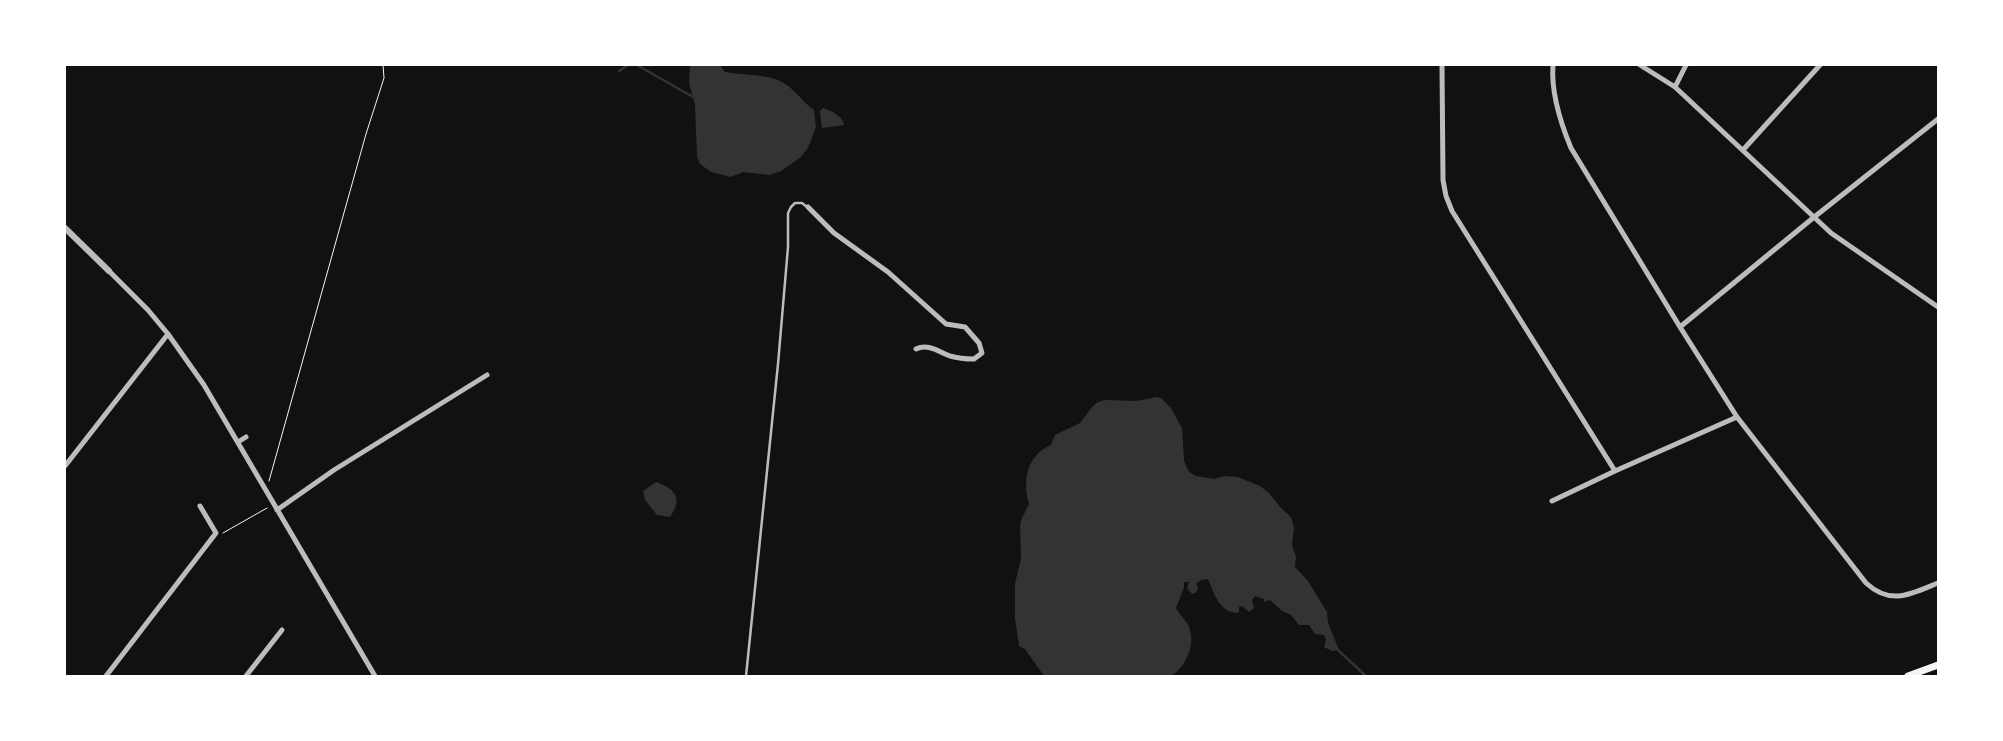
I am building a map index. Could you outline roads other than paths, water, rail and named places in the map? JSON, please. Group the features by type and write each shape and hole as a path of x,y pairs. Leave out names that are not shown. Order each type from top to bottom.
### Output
{"main road":[{"path":"1908,676 1938,665"}],"street":[{"path":"1442,65 1442,180 1452,211 1615,471"},
{"path":"1553,65 1562,125 1571,148 1680,328 1737,416 1873,590 1881,594 1900,596 1938,583"},
{"path":"1640,65 1675,87 1813,218 1850,248 1938,307"},
{"path":"1675,87 1686,65"},
{"path":"1743,150 1820,65"},
{"path":"1680,328 1813,218 1938,119"},
{"path":"808,207 834,233 888,272 946,324 965,327 979,343 982,353 974,359 950,356 935,349 922,346 916,349"},
{"path":"65,228 148,310 168,334 204,385 376,676"},
{"path":"65,466 168,334"},
{"path":"276,507 487,375"},
{"path":"1552,501 1737,416"},
{"path":"238,442 246,437"},
{"path":"106,676 216,533 200,506"},
{"path":"246,676 282,630"}],"lane":[{"path":"746,676 788,247 788,213 795,203 802,203 808,207"}],"waterway":[{"path":"619,71 628,65"},
{"path":"637,65 693,97"},
{"path":"1338,650 1366,676"}]}
